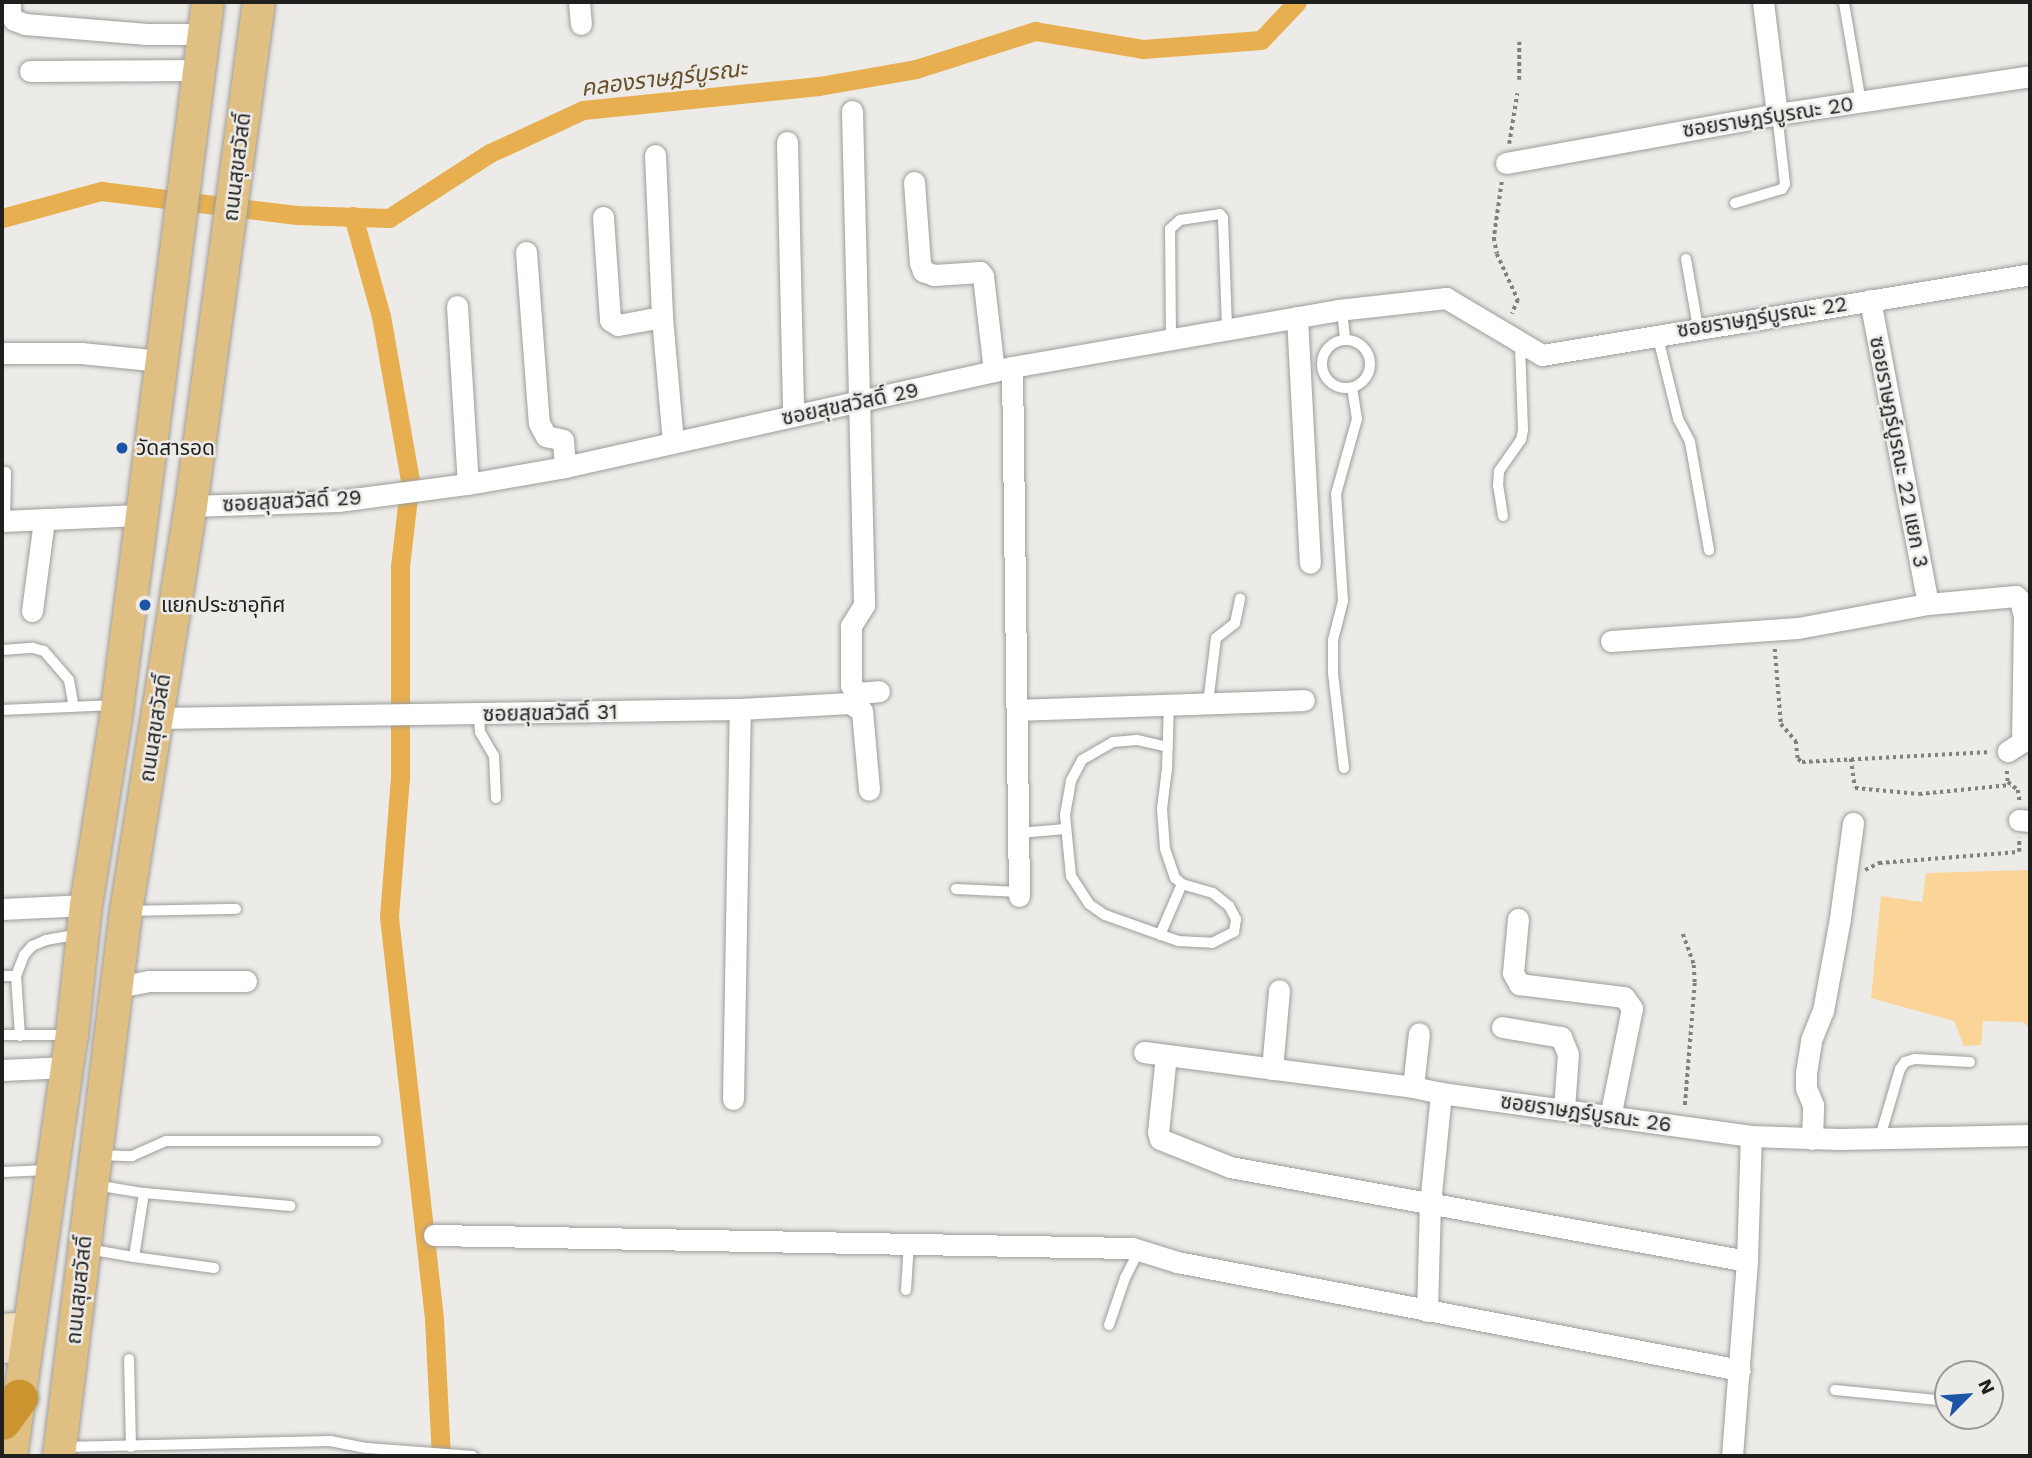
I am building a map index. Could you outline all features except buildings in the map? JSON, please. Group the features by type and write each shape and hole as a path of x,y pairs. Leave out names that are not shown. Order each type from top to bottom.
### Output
{"main road":[{"name":"ถนนสุขสวัสดิ์","path":"11,1456 10,1409 15,1338 52,1169 72,1035 85,919 118,705 140,515 208,2"},
{"name":"ถนนสุขสวัสดิ์","path":"60,1452 126,911 191,506 259,2"},
{"path":"15,1338 74,1337"}],"street":[{"path":"10,2 14,20 25,24 147,34 203,34"},
{"path":"579,2 581,24"},
{"path":"1763,2 1777,114"},
{"path":"30,71 200,70"},
{"name":"ซอยราษฎร์บูรณะ 20","path":"1506,163 1777,114 2030,76"},
{"path":"852,111 864,605 851,626 851,685 858,693 879,691"},
{"path":"787,142 793,416"},
{"path":"655,155 662,317 673,443"},
{"path":"914,182 920,263 923,271 934,275 980,272 984,276 1003,369 1018,709 1019,894"},
{"path":"603,217 610,320 618,325 662,317"},
{"path":"526,252 539,423 546,436 563,440 565,467"},
{"name":"ซอยราษฎร์บูรณะ 22","path":"1500,330 1542,355 2030,274"},
{"name":"ซอยสุขสวัสดิ์ 29","path":"191,506 388,496 468,484 565,467 1003,369 1342,310 1446,298 1500,330"},
{"name":"ซอยราษฏร์บูรณะ 22 แยก 3","path":"1870,299 1928,604"},
{"path":"457,306 468,484"},
{"path":"1297,317 1310,563"},
{"path":"2,354 80,353 161,360"},
{"path":"4,521 140,515"},
{"path":"32,611 44,520"},
{"path":"1611,641 1773,629 1928,604 2019,597 2024,616 2022,742 2008,751"},
{"path":"1018,709 1304,700"},
{"name":"ซอยสุขสวัสดิ์ 31","path":"156,719 740,709 850,703 858,705 862,710 869,790"},
{"path":"733,1099 740,709"},
{"path":"1812,1139 1813,1105 1806,1088 1805,1073 1811,1040 1823,1011 1848,870 1853,823"},
{"path":"2,909 85,919"},
{"path":"1518,919 1513,973 1519,984 1624,997 1632,1008 1610,1117"},
{"path":"118,987 149,981 246,981"},
{"path":"1272,1069 1279,990"},
{"path":"1502,1027 1561,1037 1568,1054 1564,1108"},
{"path":"1413,1087 1419,1033"},
{"name":"ซอยราษฎร์บูรณะ 26","path":"1144,1052 1413,1087 1751,1136 1812,1139 2030,1135"},
{"path":"1166,1055 1158,1132 1160,1139 1230,1167 1747,1261"},
{"path":"2,1070 67,1067"},
{"path":"1427,1311 1430,1204 1441,1093"},
{"path":"1732,1456 1747,1261 1751,1136"},
{"path":"434,1235 909,1242 1140,1249 1177,1262 1740,1370"}],"lane":[{"path":"1844,3 1861,102"},
{"path":"1735,203 1782,189 1785,184 1777,114"},
{"path":"1171,338 1170,229 1180,220 1220,214 1223,218 1227,329"},
{"path":"1686,259 1698,328"},
{"path":"1342,310 1345,339"},
{"path":"1657,334 1678,419 1690,442 1709,550"},
{"path":"1345,339 1358,343 1370,360 1365,379 1352,387 1338,387 1329,382 1321,363 1330,345 1345,339"},
{"path":"1503,516 1498,486 1499,471 1521,440 1523,430 1520,342"},
{"path":"1344,768 1334,673 1334,640 1343,601 1336,494 1341,466 1354,435 1357,419 1352,387"},
{"path":"4,521 6,472"},
{"path":"1208,703 1216,638 1235,623 1240,612 1240,599"},
{"path":"2,650 33,648 44,651 68,680 74,708"},
{"path":"1168,747 1137,740 1113,742 1083,760 1071,780 1066,829 1071,876 1089,904 1105,915 1160,935 1203,944 1226,939 1234,932 1236,919 1228,906 1213,893 1182,884 1170,867 1165,849 1162,809 1168,747 1169,704"},
{"path":"2,710 118,705"},
{"path":"479,714 480,732 494,756 496,798"},
{"path":"1018,833 1066,829"},
{"path":"1160,935 1182,884"},
{"path":"956,889 1019,894"},
{"path":"126,911 236,909"},
{"path":"20,1035 16,975 24,955 32,946 85,919"},
{"path":"2,976 16,975"},
{"path":"2,1035 72,1035"},
{"path":"1880,1138 1900,1069 1905,1062 1915,1059 1970,1062"},
{"path":"93,1170 166,1142 376,1141"},
{"path":"2,1172 52,1169"},
{"path":"93,1170 144,1193 290,1206"},
{"path":"134,1257 144,1193"},
{"path":"906,1290 909,1242"},
{"path":"84,1248 214,1268"},
{"path":"1109,1325 1125,1278 1140,1249"},
{"path":"129,1359 131,1447"},
{"path":"1835,1390 1934,1400"},
{"path":"60,1452 131,1447 198,1451 273,1441 330,1441 429,1455 473,1456"}],"path":[{"path":"1518,80 1520,42"},
{"path":"1500,330 1516,309 1518,300 1497,254 1494,238 1517,94"},
{"path":"1773,629 1781,724 1796,741 1798,759 1802,762 2008,751 2007,774 2011,785"},
{"path":"1848,870 1867,870 1879,863 2019,852 2025,820 2020,795 2017,788 2011,785 1919,794 1855,788 1851,759"},
{"path":"1684,934 1694,965 1695,983 1684,1127"}],"shaded area":[{"path":"2030,870 2030,1029 2023,1022 1983,1021 1981,1045 1964,1046 1954,1021 1871,998 1881,896 1922,902 1926,873"}],"waterway":[{"name":"คลองราษฎร์บูรณะ","path":"2,218 101,191 297,215 389,218 490,153 583,110 819,86 916,69 1035,31 1143,49 1261,40 1297,2"},
{"path":"353,216 381,316 410,480 400,567 400,777 389,917 434,1319 441,1456"}],"place":[{"name":"วัดสารอด","path":"122,448"},
{"name":"แยกประชาอุทิศ","path":"145,605"}]}
